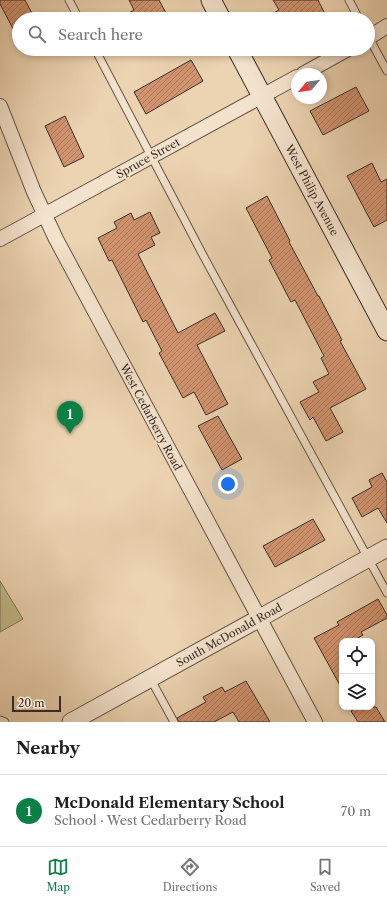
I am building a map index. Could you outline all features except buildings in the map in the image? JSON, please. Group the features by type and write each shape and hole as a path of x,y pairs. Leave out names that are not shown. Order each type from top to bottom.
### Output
{"main road":[{"path":"211,0 217,12"},
{"name":"West Philip Avenue","path":"241,56 387,331"}],"street":[{"path":"375,33 387,26"},
{"path":"314,68 335,56"},
{"name":"Spruce Street","path":"0,240 291,80"},
{"name":"West Cedarberry Road","path":"0,106 34,192 60,246 315,722"},
{"name":"South McDonald Road","path":"71,722 387,548"}],"lane":[{"path":"69,0 75,12"},
{"path":"349,0 355,12"},
{"path":"375,50 387,71"},
{"path":"99,56 204,257 387,594"},
{"path":"150,678 174,722"},
{"path":"0,720 5,722"}],"shaded area":[{"path":"0,581 23,619 0,632"}],"place":[{"name":"McDonald Elementary School","path":"70,434"}]}
